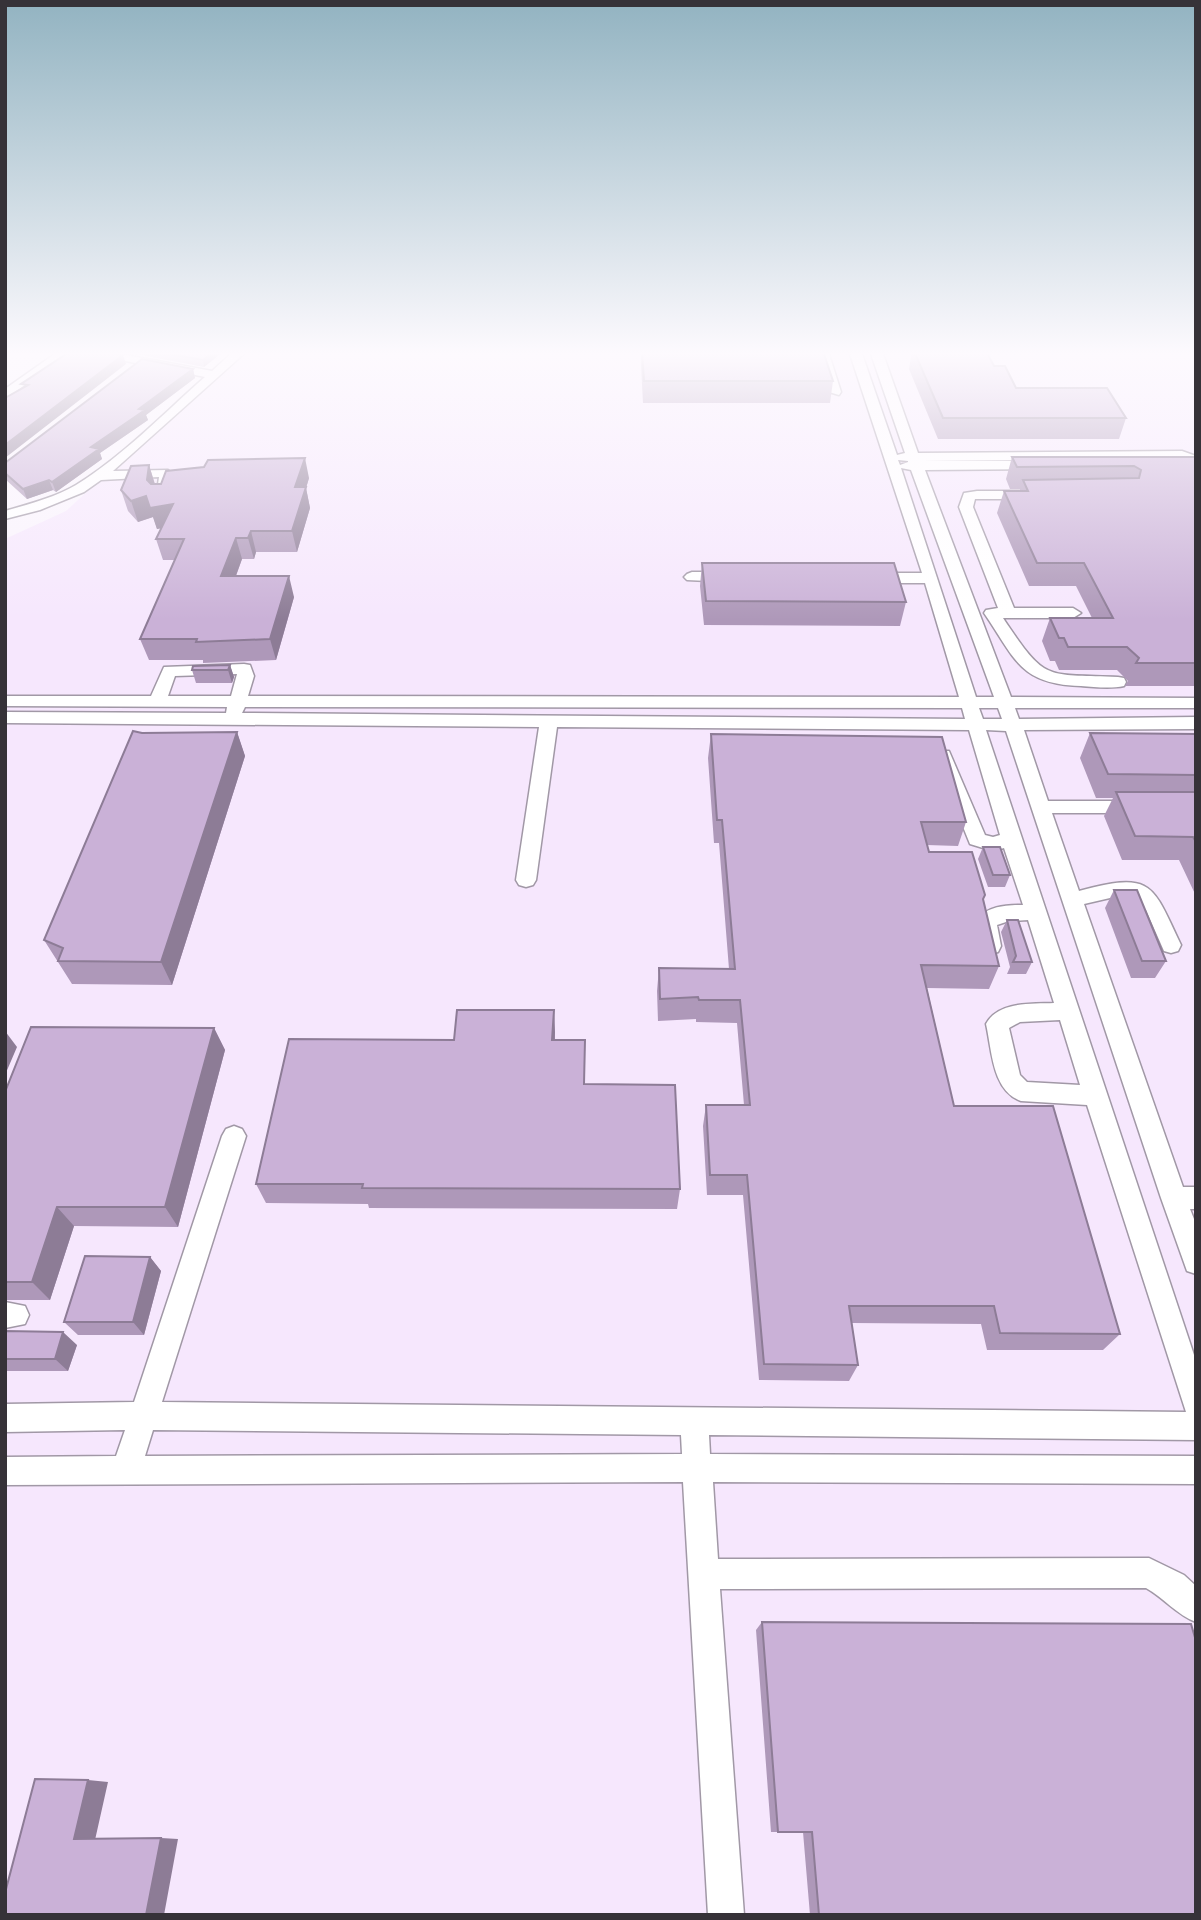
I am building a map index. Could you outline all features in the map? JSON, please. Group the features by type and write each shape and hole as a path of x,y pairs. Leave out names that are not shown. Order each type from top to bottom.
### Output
{"street":[{"path":"5,514 60,498 97,476 139,441"},
{"path":"882,441 892,461 931,578 1011,839 1196,1403"},
{"path":"909,441 1002,702 1013,725 1071,900 1185,1198 1196,1262"},
{"path":"892,461 917,462 1194,462 1190,457 1182,455 917,462"},
{"path":"97,476 163,473 166,476 163,499"},
{"path":"1045,495 977,495 969,496 966,502 1000,613 1031,667 1041,674 1057,678 1118,681"},
{"path":"692,577 745,578"},
{"path":"851,578 931,578"},
{"path":"970,613 1073,613"},
{"path":"146,740 170,671 244,669 246,676 232,719"},
{"path":"5,701 155,710 232,719 1013,725 1196,723"},
{"path":"6,718 155,710 239,701 1196,703"},
{"path":"457,721 459,701"},
{"path":"718,701 720,742"},
{"path":"526,880 549,722"},
{"path":"924,748 938,750 946,758 977,839 993,844 1011,839"},
{"path":"1039,807 1157,807"},
{"path":"1071,900 1125,890 1138,891 1148,897 1171,946"},
{"path":"997,968 986,922 1002,913 1035,913"},
{"path":"1068,1011 1016,1013 997,1024 1010,1080 1021,1091 1095,1096"},
{"path":"126,1471 234,1136"},
{"path":"5,1418 143,1416 1196,1426"},
{"path":"694,1421 726,1915"},
{"path":"5,1471 698,1468 1196,1471"},
{"path":"705,1574 1149,1573 1173,1586 1196,1607"}],"shaded area":[{"path":"143,441 1196,441 1196,1915 5,1915 5,539 66,511"}],"building":[{"path":"35,441 100,441 91,447 99,449 52,482 49,480 23,489 5,473 5,463"},
{"path":"1012,457 1196,457 1196,663 1136,663 1139,658 1127,647 1068,647 1064,638 1059,638 1050,618 1113,618 1084,563 1037,563 1004,491 1028,491 1023,480 1139,478 1141,470 1134,466 1017,467"},
{"path":"305,458 295,487 306,487 292,531 251,531 248,538 236,538 221,576 289,576 270,639 196,642 197,639 140,639 184,539 156,539 173,504 150,508 146,496 131,501 121,490 131,466 149,465 147,480 151,484 161,484 166,471 204,467 208,460"},
{"path":"702,563 894,563 906,602 706,601"},
{"path":"230,665 228,670 192,670 193,666"},
{"path":"133,731 237,732 161,962 58,961 63,948 44,940"},
{"path":"1090,733 1196,734 1196,775 1108,774"},
{"path":"711,734 942,737 966,822 921,822 929,852 972,852 985,895 983,899 999,966 921,965 954,1106 1053,1106 1120,1334 1000,1333 994,1306 849,1306 858,1365 764,1364 747,1175 710,1175 706,1105 750,1105 740,1000 699,1000 698,997 660,999 659,968 735,969 722,820 717,820"},
{"path":"1116,792 1196,792 1196,842 1193,837 1135,836"},
{"path":"983,847 1000,847 1010,875 993,875"},
{"path":"1114,890 1137,890 1166,961 1142,961"},
{"path":"1007,920 1018,920 1032,962 1013,962 1016,956"},
{"path":"457,1010 554,1010 552,1040 585,1040 584,1084 675,1085 680,1189 362,1188 363,1184 256,1184 289,1039 454,1040"},
{"path":"31,1027 214,1028 165,1207 57,1207 32,1282 5,1282 5,1092"},
{"path":"85,1256 150,1257 133,1322 64,1322"},
{"path":"5,1331 63,1332 55,1359 5,1359"},
{"path":"762,1622 1191,1624 1196,1641 1196,1915 819,1915 812,1832 778,1832"},
{"path":"35,1779 88,1780 74,1839 161,1838 146,1915 5,1915 5,1893"}]}
